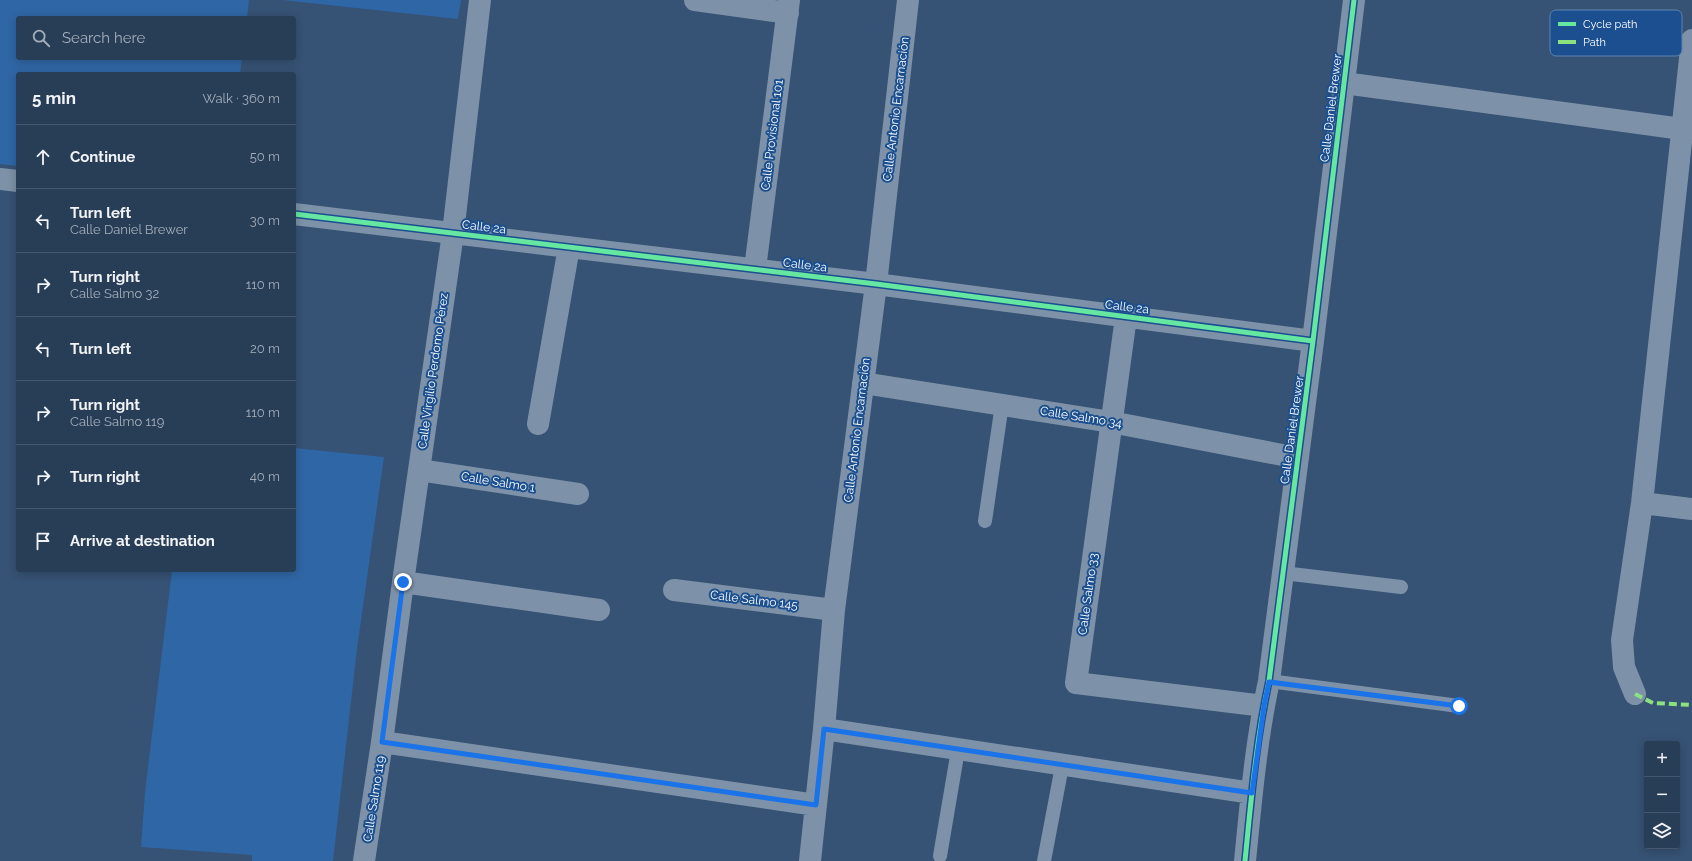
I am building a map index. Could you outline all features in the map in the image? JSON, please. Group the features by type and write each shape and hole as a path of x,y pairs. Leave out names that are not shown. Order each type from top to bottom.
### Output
{"street":[{"name":"Calle Virgilio Perdomo Pérez","path":"382,742 403,582 453,233 480,0"},
{"path":"695,0 788,6"},
{"name":"Calle Antonio Encarnación","path":"810,861 824,729 834,610 876,284 908,0"},
{"name":"Calle Daniel Brewer","path":"1245,861 1252,793 1264,706 1269,682 1313,341 1354,0"},
{"name":"Calle Provisional 101","path":"755,269 788,6"},
{"path":"1635,694 1624,667 1622,640 1642,503 1692,40"},
{"path":"1344,83 1682,129"},
{"path":"0,179 16,181"},
{"name":"Calle 2a","path":"296,214 876,284 1313,341"},
{"path":"538,424 569,247"},
{"name":"Calle Salmo 33","path":"1126,317 1076,683 1264,706"},
{"name":"Calle Salmo 34","path":"863,383 1111,422 1298,458"},
{"name":"Calle Salmo 1","path":"419,470 578,494"},
{"path":"1642,503 1692,509"},
{"path":"403,582 599,610"},
{"name":"Calle Salmo 145","path":"674,590 834,610"},
{"path":"824,729 1062,766 1252,793"},
{"name":"Calle Salmo 119","path":"364,861 382,742 816,805"}],"lane":[{"path":"984,521 1002,404"},
{"path":"1283,573 1401,586"},
{"path":"1269,682 1459,706"},
{"path":"940,856 958,750"},
{"path":"1044,861 1062,766"}],"shaded area":[{"path":"0,0 249,0 247,16 16,16 16,60 242,60 240,72 16,72 16,166 0,164"},
{"path":"282,0 461,0 458,19"},
{"path":"296,448 384,457 357,649 333,861 252,861 252,855 141,847 145,792 172,572 296,572"}],"marked path":[{"path":"1635,694 1653,703 1692,705"}],"cycle path":[{"path":"1245,861 1257,748 1269,681 1313,341 1354,0"},
{"path":"296,214 876,284 1313,341"}],"route":[{"path":"403,582 382,742 816,805 824,729 1062,766 1252,793 1264,706 1269,682 1459,706"}]}
